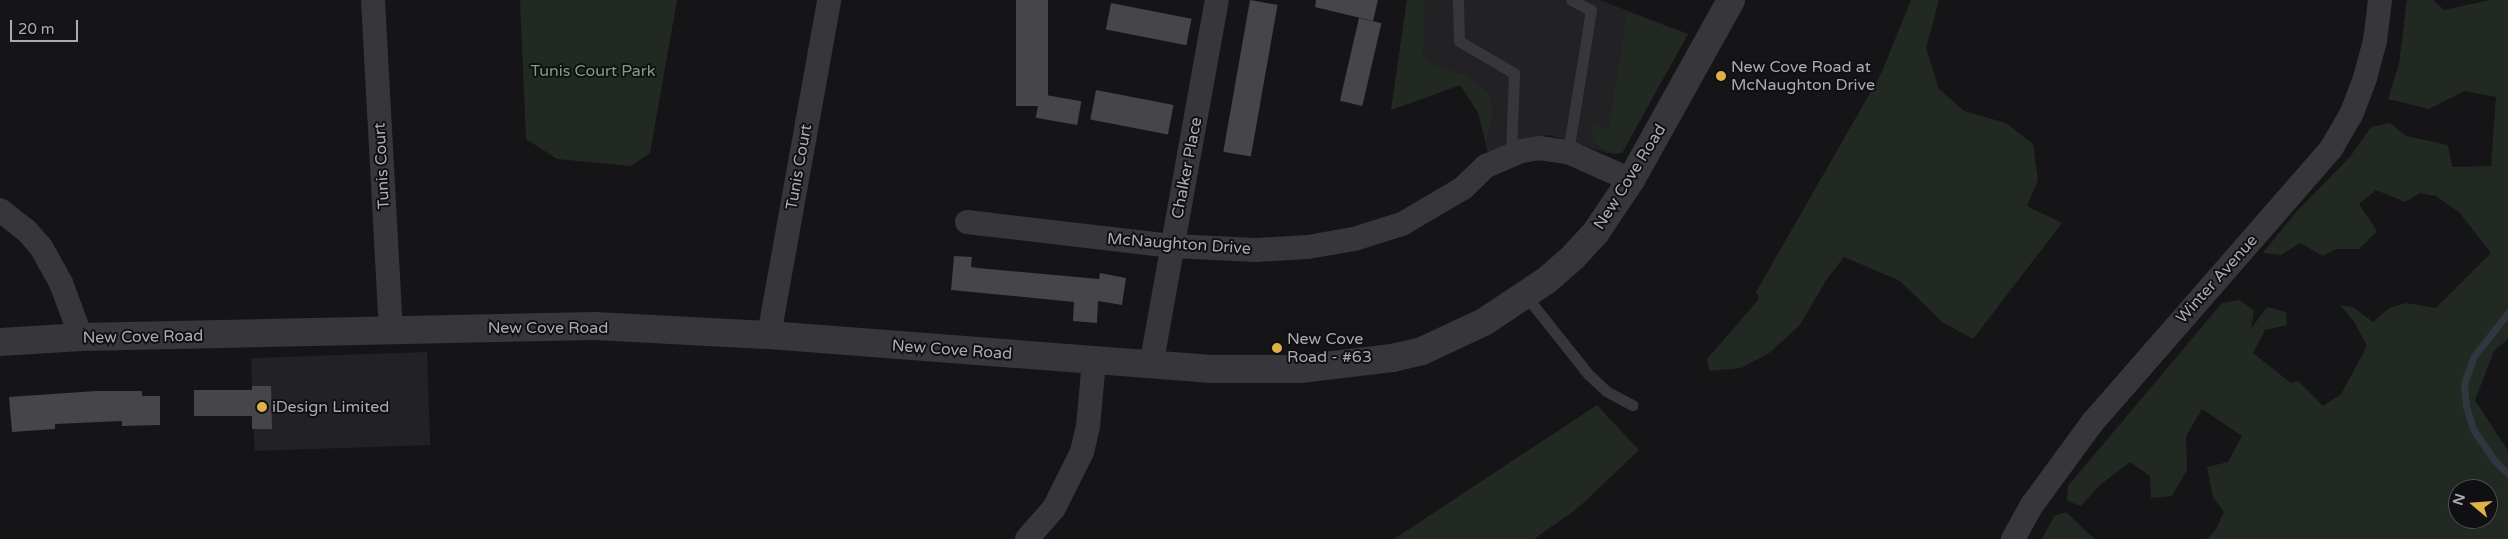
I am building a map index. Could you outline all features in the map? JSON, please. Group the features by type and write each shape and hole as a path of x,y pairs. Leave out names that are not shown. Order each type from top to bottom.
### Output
{"street":[{"name":"Tunis Court","path":"373,0 391,331"},
{"name":"Tunis Court","path":"769,335 829,0"},
{"name":"Chalker Place","path":"1151,366 1217,0"},
{"name":"New Cove Road","path":"0,342 81,338 595,326 769,335 1151,366 1300,369 1392,358 1422,351 1456,336 1526,296 1567,263 1590,238 1631,180 1731,0"},
{"name":"Winter Avenue","path":"2013,539 2032,505 2092,422 2331,149 2351,115 2365,78 2375,41 2380,0"},
{"name":"McNaughton Drive","path":"967,222 1172,246 1256,250 1308,247 1354,239 1418,216 1463,188 1486,166 1511,154 1539,148 1568,152 1631,180"},
{"path":"0,210 27,231 41,247 61,283 81,338"},
{"path":"1027,539 1054,508 1082,452 1089,418 1094,361"}],"lane":[{"path":"1458,0 1459,41 1514,73 1511,154"},
{"path":"1568,152 1591,10 1571,0"},
{"path":"1526,296 1588,374 1606,391 1632,405"}],"shaded area":[{"path":"1407,0 1600,0 1688,34 1622,153 1607,153 1549,135 1529,138 1488,154 1478,112 1460,85 1391,110"},
{"path":"427,352 430,445 254,451 251,358"}],"green space":[{"name":"Tunis Court Park","path":"520,0 677,0 650,153 631,166 557,159 526,139"},
{"path":"1407,0 1425,0 1423,58 1427,62 1467,76 1489,93 1493,109 1486,144 1478,112 1460,85 1391,110"},
{"path":"1911,0 1939,0 1926,48 1939,89 1964,111 2006,123 2033,144 2038,180 2027,206 2062,223 1973,339 1942,322 1900,281 1844,257 1827,279 1799,326 1769,353 1741,368 1709,371 1707,359 1759,299 1756,292 1881,74"},
{"path":"2407,0 2433,0 2444,10 2490,0 2508,0 2508,339 2494,351 2475,400 2508,451 2508,539 2207,539 2215,531 2224,512 2213,497 2207,467 2228,462 2242,436 2202,409 2186,436 2187,470 2172,496 2151,498 2150,476 2130,462 2100,485 2081,506 2067,501 2068,486 2222,303 2240,300 2254,311 2251,329 2267,307 2286,312 2287,325 2265,330 2253,353 2291,383 2298,381 2323,406 2341,394 2367,346 2355,323 2340,305 2353,307 2373,322 2389,308 2406,303 2436,308 2491,253 2459,212 2436,196 2420,193 2405,202 2376,190 2359,204 2377,231 2359,249 2336,249 2323,256 2300,243 2281,255 2263,253 2297,211 2350,157 2371,127 2390,123 2406,136 2448,145 2452,167 2491,166 2496,97 2465,91 2429,109 2388,99 2399,64"},
{"path":"1627,12 1688,34 1622,153 1613,154 1597,145 1590,126 1609,128"},
{"path":"1597,405 1639,450 1578,508 1534,539 1394,539"},
{"path":"2066,512 2095,539 2042,539 2054,516"}],"building":[{"path":"1016,0 1048,0 1048,106 1016,106"},
{"path":"1250,0 1278,5 1251,157 1223,152"},
{"path":"1316,0 1378,0 1373,21 1315,7"},
{"path":"1111,3 1191,19 1186,45 1106,30"},
{"path":"1359,18 1381,23 1362,106 1340,101"},
{"path":"1096,90 1174,105 1168,135 1090,119"},
{"path":"1040,94 1081,101 1077,125 1036,118"},
{"path":"954,256 972,257 971,267 978,268 1099,279 1100,273 1126,278 1122,305 1098,301 1097,323 1073,321 1074,302 951,290"},
{"path":"252,386 271,386 272,429 252,429 252,416 194,416 194,390 252,390"},
{"path":"96,391 142,391 142,396 160,396 160,425 122,426 122,421 55,424 55,429 12,432 9,397"}],"waterway":[{"path":"2508,313 2474,356 2464,384 2466,406 2473,429 2493,459 2508,474"}],"place":[{"name":"New Cove Road at McNaughton Drive","path":"1721,76"},
{"name":"New Cove Road - #63","path":"1277,348"},
{"name":"iDesign Limited","path":"262,407"}]}
